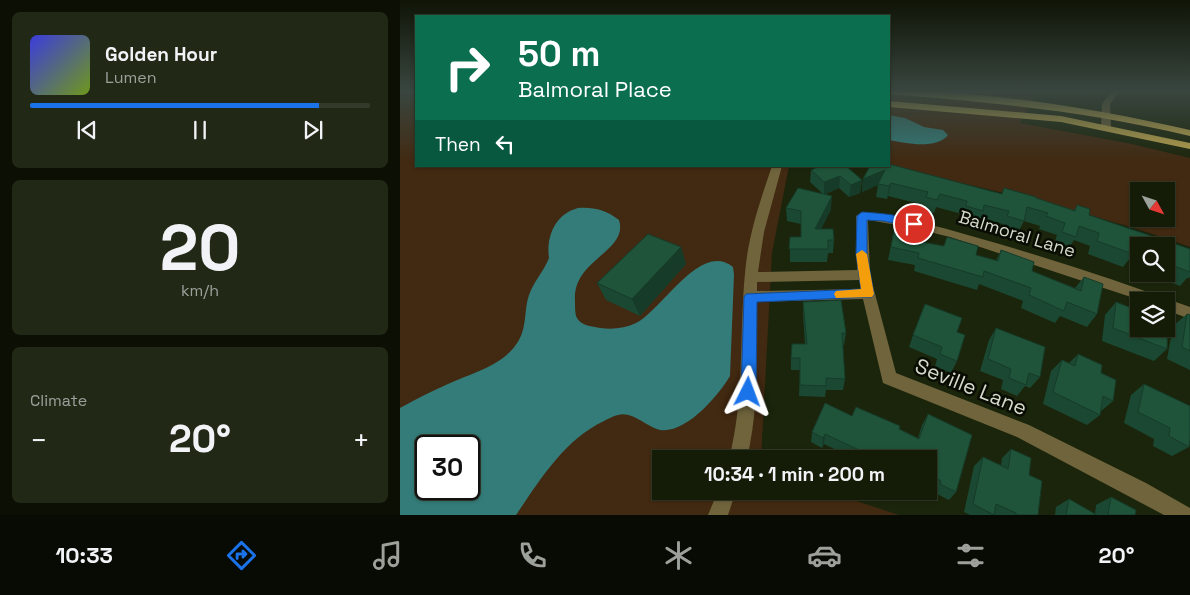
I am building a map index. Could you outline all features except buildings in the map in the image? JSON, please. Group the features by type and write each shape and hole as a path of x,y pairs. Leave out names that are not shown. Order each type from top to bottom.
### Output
{"main road":[{"path":"1016,115 1061,119 1190,146"},
{"path":"1111,115 1190,132"}],"street":[{"path":"1106,115 1106,127"},
{"path":"740,450 746,419 749,387 751,277 759,226 778,167"},
{"name":"Seville Lane","path":"862,216 864,275 889,378 1023,431 1139,490 1183,515"},
{"name":"Balmoral Lane","path":"862,216 883,217 929,227 1053,265 1132,292"},
{"path":"751,277 864,275"},
{"path":"750,297 868,294"},
{"path":"1175,307 1190,313"},
{"path":"718,515 724,500"}],"shaded area":[{"path":"400,115 415,115 415,167 789,167 772,253 761,450 652,450 652,500 853,500 899,515 400,515"},
{"path":"890,115 1024,115 1020,123 1132,144 1190,158 1190,247 1175,242 1175,237 1162,237 1134,228 1175,228 1175,182 1130,182 1130,227 1001,192 889,167"}],"water":[{"path":"890,115 905,118 924,127 943,130 948,135 936,143 912,144 890,140"},
{"path":"578,208 589,208 605,212 619,220 620,231 616,240 609,249 590,265 576,287 576,316 581,323 587,325 611,329 631,325 646,316 682,280 695,270 708,263 721,261 733,267 730,376 701,412 691,420 670,430 660,430 624,414 612,417 590,429 554,462 516,515 400,515 400,408 436,389 488,367 513,349 522,335 529,295 549,258 548,250 551,235 554,227 563,215"}],"slow traffic":[{"path":"840,294 868,294 862,254"}],"route":[{"path":"748,392 750,379 750,297 868,294 862,254 862,216 883,217 914,224"}]}
